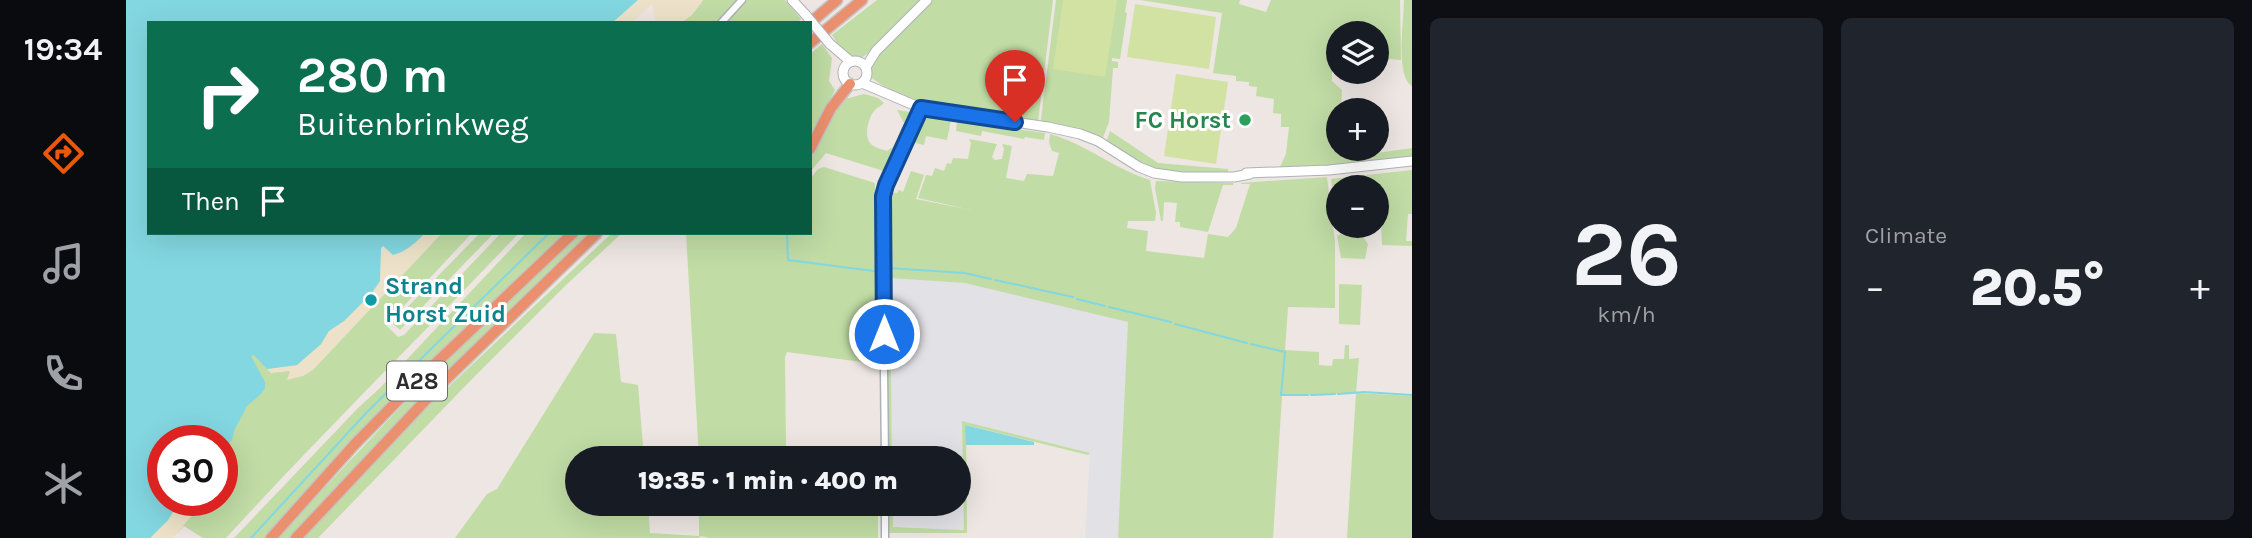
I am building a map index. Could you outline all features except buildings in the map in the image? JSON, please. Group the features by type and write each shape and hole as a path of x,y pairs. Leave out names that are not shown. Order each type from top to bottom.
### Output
{"highway":[{"path":"808,18 837,0"},
{"path":"812,41 862,0"},
{"path":"812,138 855,72"},
{"path":"812,145 831,108 855,72"},
{"name":"A28","path":"271,538 406,391 571,235"},
{"name":"A28","path":"296,538 439,386 596,235"}],"main road":[{"path":"855,72 927,0"},
{"path":"794,1 808,18"},
{"path":"812,23 855,72 876,90 921,108 1071,131 1098,141 1147,171 1172,176 1212,176 1226,173 1329,170 1412,162"}],"street":[{"path":"723,21 742,0"},
{"path":"885,446 882,201 886,185 921,108"},
{"path":"885,516 885,538"}],"shaded area":[{"path":"890,278 965,283 1129,322 1118,538 1085,538 1090,453 962,421 962,446 892,446"},
{"path":"893,516 964,516 964,530 893,527"}],"green space":[{"path":"126,0 147,21 147,235 432,235 383,295 440,235 470,235 386,325 398,337 404,335 499,235 517,235 226,538 203,538 184,526 172,538 126,538"},
{"path":"703,0 738,0 718,21 683,21 691,16"},
{"path":"746,0 785,0 801,19 799,21 726,21"},
{"path":"877,0 923,0 867,54 858,58 849,56 834,43 836,41 832,35"},
{"path":"932,0 1053,0 1038,122 1019,119 1014,114 1011,118 989,114 985,110 982,114 924,103 897,93 872,78 870,66 881,51"},
{"path":"1056,0 1127,0 1120,59 1112,58 1112,61 1118,62 1118,68 1113,68 1109,122 1102,140 1043,123 1041,119"},
{"path":"1063,0 1117,0 1105,77 1053,69"},
{"path":"1140,0 1240,0 1239,4 1266,12 1271,0 1400,0 1401,60 1389,59 1389,21 1326,21 1326,84 1335,84 1342,90 1342,98 1326,98 1326,161 1389,161 1389,151 1412,148 1412,159 1331,167 1279,169 1286,154 1289,127 1281,127 1281,114 1273,113 1274,99 1256,96 1257,87 1249,86 1249,82 1236,81 1236,76 1213,73 1222,13"},
{"path":"1404,0 1412,0 1412,86 1407,80 1402,59"},
{"path":"1135,4 1216,17 1209,69 1127,57"},
{"path":"822,44 832,58 829,81 835,90 812,133 812,52"},
{"path":"1176,74 1228,82 1216,164 1164,156"},
{"path":"864,94 884,103 870,117 867,136 872,145 887,151 893,147 904,123 897,110 915,113 887,172 826,153 812,170 812,152 833,111 845,98"},
{"path":"922,115 951,120 947,140 926,136 924,145 911,142 907,146"},
{"path":"957,121 1045,133 1044,140 982,131 981,136 956,131"},
{"path":"1110,131 1158,163 1228,169 1228,172 1180,174 1144,167 1106,143"},
{"path":"1050,134 1063,138 1124,170 1150,180 1155,221 1128,221 1127,228 1148,231 1146,251 1204,258 1208,234 1228,237 1236,228 1250,184 1241,183 1326,177 1326,238 1335,238 1335,242 1335,308 1288,307 1285,350 1319,352 1319,365 1332,366 1333,359 1344,359 1345,345 1349,345 1349,359 1359,358 1356,393 1282,396 1273,538 1118,538 1128,322 965,283 890,278 892,446 888,446 887,192 903,192 911,171 924,175 916,199 971,210 918,198 926,175 932,176 935,168 944,171 953,158 968,159 971,143 969,139 997,144 992,157 995,160 1002,159 1002,144 1012,146 1006,178 1024,181 1027,174 1053,176 1059,153 1052,151"},
{"path":"824,167 875,183 877,364 787,352 786,446 698,446 686,235 812,235 812,176 818,169"},
{"path":"1412,170 1412,214 1408,214 1406,241 1412,241 1412,246 1382,245 1382,238 1389,238 1389,175 1367,175"},
{"path":"1156,181 1233,185 1223,185 1208,232 1180,227 1180,222 1175,222 1177,203 1164,202 1161,221"},
{"path":"478,235 492,235 400,330 393,324"},
{"path":"524,235 562,235 377,416 265,538 234,538"},
{"path":"577,235 591,235 291,538 277,538 411,396"},
{"path":"610,235 620,235 474,377 318,538 304,538 427,407"},
{"path":"1337,238 1364,238 1368,244 1365,259 1341,258"},
{"path":"1339,284 1362,285 1360,325 1339,324"},
{"path":"594,333 616,334 621,382 638,385 643,446 565,446 565,516 649,516 650,533 699,536 699,516 878,516 878,538 455,538 487,494 497,489"},
{"path":"1356,393 1412,396 1412,538 1347,538"},
{"path":"962,421 1090,453 1088,455 966,425 966,446 962,446"},
{"path":"889,516 893,516 893,527 964,530 964,516 967,516 967,533 889,533"}],"sand":[{"path":"638,0 703,0 693,13 682,21 656,21 652,4 634,21 614,21"},
{"name":"Strand Horst Zuid","path":"423,235 440,235 313,370 287,380 290,371 271,373 267,369 297,365 321,344 328,331 344,321 371,294 380,281 380,248 414,244"},
{"path":"171,516 191,516 173,538 150,538"}],"water":[{"path":"126,0 638,0 614,21 147,21 147,235 423,235 398,254 393,255 383,246 381,248 380,281 371,294 344,321 329,331 321,344 297,365 267,369 254,355 251,356 265,382 265,388 247,406 237,425 147,425 147,516 170,516 150,538 126,538"},
{"path":"965,425 1034,442 1034,445 966,445"}],"waterway":[{"path":"251,538 367,412 547,235"},
{"path":"787,235 788,260 874,271"},
{"path":"887,268 965,273 991,279"},
{"path":"995,280 1073,297"},
{"path":"1077,299 1105,306"},
{"path":"1109,307 1171,322"},
{"path":"1175,324 1247,343"},
{"path":"1251,344 1285,352 1281,395 1308,395"},
{"path":"1338,394 1364,392 1412,395"},
{"path":"1311,395 1335,394"}],"place":[{"name":"FC Horst","path":"1245,120"},
{"name":"Strand Horst Zuid","path":"371,300"}],"route":[{"path":"884,334 882,201 886,185 921,108 1015,122"}]}
